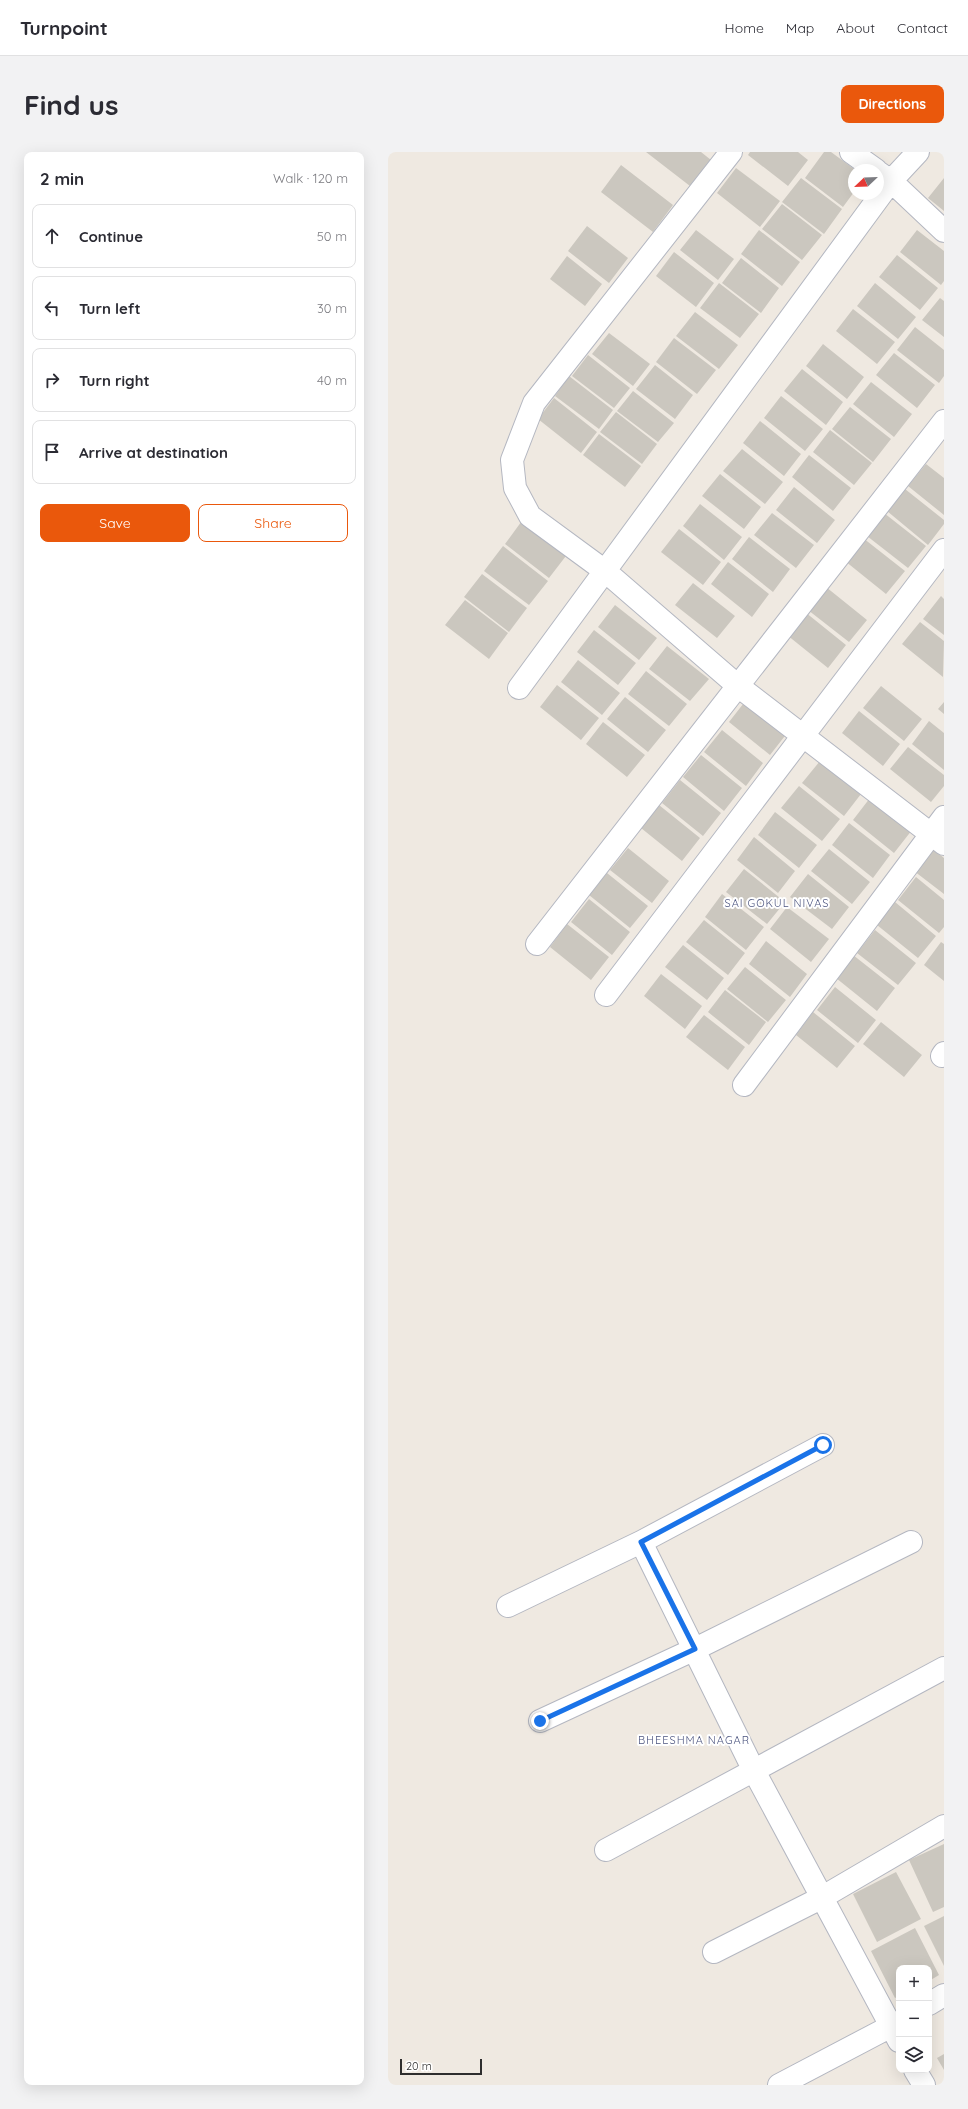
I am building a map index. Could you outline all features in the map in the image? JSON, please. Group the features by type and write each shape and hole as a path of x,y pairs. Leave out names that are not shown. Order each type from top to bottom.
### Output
{"street":[{"path":"731,152 534,403 512,460 515,488 530,516 605,571 738,686 803,736 940,832 744,1085"},
{"path":"852,152 868,164"},
{"path":"884,173 918,152"},
{"path":"884,176 944,231"},
{"path":"519,688 605,571 864,200"},
{"path":"537,944 944,421"},
{"path":"606,995 944,550"},
{"path":"508,1606 641,1542 823,1445"},
{"path":"641,1542 753,1769 821,1898 896,2030 779,2085"},
{"path":"540,1721 695,1649 911,1542"},
{"path":"606,1850 753,1769 944,1668"},
{"path":"714,1952 821,1898 944,1826"},
{"path":"932,2002 944,1995"},
{"path":"917,2073 924,2085"}],"building":[{"path":"646,152 701,152 711,160 690,186"},
{"path":"750,152 798,152 808,160 788,186 748,155"},
{"path":"824,152 831,152 848,165 848,200 843,207 805,178"},
{"path":"621,165 673,205 653,232 601,192"},
{"path":"736,168 780,201 760,227 717,193"},
{"path":"801,178 842,209 824,234 782,202"},
{"path":"944,178 944,211 928,198"},
{"path":"782,204 822,235 802,260 762,229"},
{"path":"587,226 628,258 609,283 568,251"},
{"path":"696,230 734,259 718,280 680,250"},
{"path":"759,230 800,262 782,286 741,254"},
{"path":"917,230 944,251 944,281 941,285 900,252"},
{"path":"674,252 714,283 696,307 656,276"},
{"path":"897,255 938,288 920,310 879,277"},
{"path":"567,256 602,284 585,306 550,279"},
{"path":"741,258 779,288 761,313 722,283"},
{"path":"719,283 759,314 740,338 700,308"},
{"path":"875,283 916,317 898,339 857,306"},
{"path":"940,298 944,301 944,337 922,320"},
{"path":"853,309 895,342 877,364 836,331"},
{"path":"695,312 738,345 719,369 676,336"},
{"path":"915,327 944,350 944,376 939,383 897,350"},
{"path":"609,333 650,364 633,386 592,354"},
{"path":"674,338 716,370 697,394 656,362"},
{"path":"823,344 864,377 847,399 806,366"},
{"path":"894,353 935,385 917,408 876,375"},
{"path":"588,355 630,388 614,408 572,376"},
{"path":"655,365 693,395 675,419 636,389"},
{"path":"802,369 843,402 826,425 784,391"},
{"path":"569,376 613,410 599,429 555,396"},
{"path":"871,382 912,414 894,437 853,404"},
{"path":"633,391 674,423 658,442 617,411"},
{"path":"781,396 823,429 805,451 764,418"},
{"path":"554,398 597,432 581,453 538,419"},
{"path":"850,407 891,439 873,462 832,429"},
{"path":"616,412 657,444 642,464 600,432"},
{"path":"760,421 801,454 784,476 743,443"},
{"path":"830,430 872,463 854,485 813,452"},
{"path":"599,434 641,466 625,487 583,455"},
{"path":"742,449 783,482 765,504 723,471"},
{"path":"809,455 851,488 833,511 792,477"},
{"path":"926,464 944,478 944,515 908,486"},
{"path":"720,474 761,507 744,529 702,496"},
{"path":"794,487 835,520 817,543 776,510"},
{"path":"905,489 944,520 944,524 928,545 887,511"},
{"path":"700,504 742,537 724,560 683,526"},
{"path":"772,513 814,545 796,568 754,535"},
{"path":"884,513 926,546 908,568 867,536"},
{"path":"524,518 569,552 549,578 505,544"},
{"path":"679,529 721,562 703,585 661,552"},
{"path":"749,537 790,569 773,592 732,559"},
{"path":"863,538 905,571 886,594 845,561"},
{"path":"503,546 548,581 529,605 484,571"},
{"path":"728,562 769,594 752,617 711,584"},
{"path":"482,574 527,608 509,632 464,597"},
{"path":"693,583 735,616 717,638 675,605"},
{"path":"826,587 867,620 849,642 808,610"},
{"path":"941,596 944,599 944,635 923,619"},
{"path":"465,600 508,633 489,659 445,625"},
{"path":"615,605 657,638 639,660 598,627"},
{"path":"805,612 846,645 828,668 787,635"},
{"path":"920,622 944,641 943,677 902,644"},
{"path":"594,630 636,663 618,685 577,652"},
{"path":"667,646 709,679 690,701 649,669"},
{"path":"578,660 620,693 602,715 561,682"},
{"path":"646,671 687,704 669,726 628,694"},
{"path":"557,685 599,718 581,740 540,707"},
{"path":"881,686 922,719 904,741 863,708"},
{"path":"625,697 666,730 648,752 607,719"},
{"path":"747,699 788,732 770,755 729,722"},
{"path":"944,702 944,714 938,709"},
{"path":"859,711 900,744 883,766 842,733"},
{"path":"929,721 944,733 944,770 912,744"},
{"path":"603,722 645,755 627,777 586,744"},
{"path":"722,730 763,763 746,786 704,752"},
{"path":"908,747 944,775 944,786 931,802 890,769"},
{"path":"701,755 742,788 724,811 683,777"},
{"path":"820,761 861,794 844,816 802,783"},
{"path":"680,780 721,813 703,836 662,803"},
{"path":"799,786 840,819 822,841 781,808"},
{"path":"870,798 912,830 894,853 853,820"},
{"path":"659,805 700,838 682,861 641,828"},
{"path":"775,812 817,845 799,868 758,835"},
{"path":"849,823 890,855 873,878 832,845"},
{"path":"754,837 795,871 778,893 737,860"},
{"path":"628,848 669,881 652,903 610,870"},
{"path":"932,848 944,858 944,894 914,871"},
{"path":"829,849 870,882 852,904 811,871"},
{"path":"744,869 785,902 767,924 726,892"},
{"path":"607,873 648,906 630,928 589,895"},
{"path":"808,874 849,907 832,929 790,897"},
{"path":"916,877 944,900 944,927 939,933 898,900"},
{"path":"722,894 764,927 746,950 705,917"},
{"path":"589,899 630,932 612,955 571,922"},
{"path":"895,902 936,936 918,958 877,925"},
{"path":"787,907 829,939 811,962 770,929"},
{"path":"704,920 745,953 728,975 686,942"},
{"path":"567,924 609,957 591,980 550,947"},
{"path":"875,930 916,963 898,985 857,953"},
{"path":"766,941 807,974 790,997 749,964"},
{"path":"941,942 944,944 944,981 924,965"},
{"path":"683,945 724,978 707,1000 665,967"},
{"path":"853,955 895,988 877,1011 836,978"},
{"path":"745,967 786,1000 768,1022 727,989"},
{"path":"661,974 702,1006 685,1029 644,996"},
{"path":"835,987 876,1020 858,1043 817,1010"},
{"path":"725,990 766,1022 749,1045 708,1012"},
{"path":"813,1012 855,1046 837,1068 796,1035"},
{"path":"704,1015 745,1047 728,1070 686,1037"},
{"path":"881,1022 922,1055 904,1077 863,1044"},
{"path":"944,1844 944,1907 933,1912 909,1860"},
{"path":"896,1872 921,1919 877,1942 853,1894"},
{"path":"944,1916 944,1966 924,1926"},
{"path":"915,1928 939,1975 932,1979 932,1965 896,1965 895,1998 871,1951"},
{"path":"944,2054 944,2070 937,2058"}],"district":[{"name":"SAI GOKUL NIVAS","path":"777,903"},
{"name":"BHEESHMA NAGAR","path":"694,1740"}],"route":[{"path":"540,1721 695,1649 641,1542 823,1445"}]}
